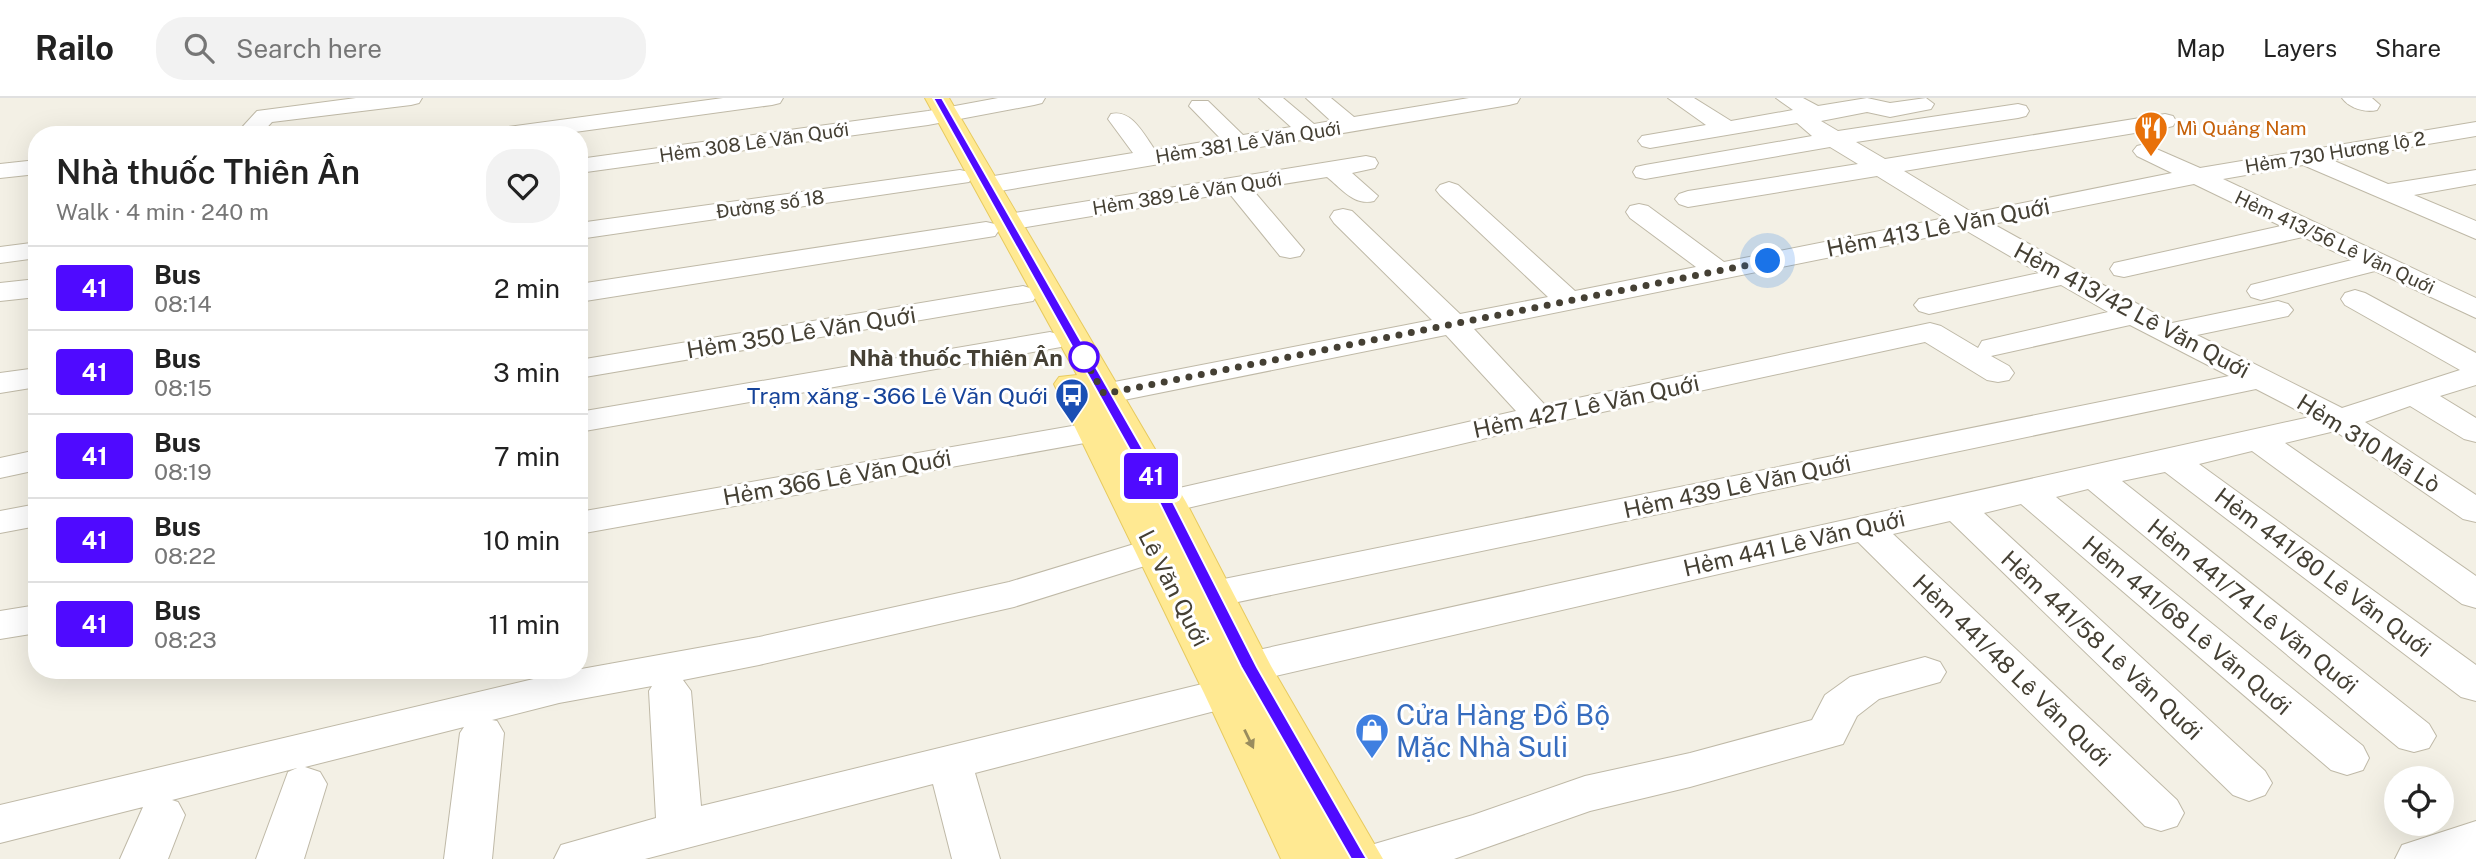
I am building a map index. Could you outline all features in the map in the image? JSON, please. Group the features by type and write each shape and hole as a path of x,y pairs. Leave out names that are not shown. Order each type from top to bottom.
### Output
{"main road":[{"name":"Lê Văn Quới","path":"933,107 1035,293 1104,394 1166,502 1170,546 1214,594 1238,680 1307,859"},
{"name":"Lê Văn Quới","path":"1035,293 1050,341 1095,432 1170,546 1238,680 1357,859"}],"street":[{"path":"256,126 265,116 411,98"},
{"path":"566,126 772,98"},
{"name":"Hẻm 308 Lê Văn Quới","path":"588,164 933,107 1034,98"},
{"path":"1270,98 1310,132"},
{"name":"Hẻm 381 Lê Văn Quới","path":"974,181 1149,158 1508,98"},
{"path":"1679,98 1727,128"},
{"path":"1787,98 1815,114"},
{"path":"1323,99 1350,125"},
{"path":"1650,141 1867,106 1890,110 1942,100"},
{"path":"1200,106 1239,144"},
{"path":"1645,172 1833,139 2018,111"},
{"name":"Hẻm 413/42 Lê Văn Quới","path":"1815,114 1808,122 1879,169 2134,315 2260,379"},
{"path":"1119,119 1149,158"},
{"path":"1688,199 2165,121"},
{"name":"Hẻm 730 Hương lộ 2","path":"2195,176 2476,129"},
{"name":"Hẻm 413/56 Lê Văn Quới","path":"2145,151 2472,304"},
{"path":"2302,156 2476,231"},
{"name":"Hẻm 389 Lê Văn Quới","path":"588,292 998,226 1366,163"},
{"path":"0,171 28,168"},
{"path":"1333,169 1365,196"},
{"name":"Hẻm 413 Lê Văn Quới","path":"1104,394 2195,176"},
{"name":"Đường số 18","path":"588,230 974,181"},
{"path":"2385,192 2470,181"},
{"path":"1235,185 1290,250"},
{"path":"1449,190 1569,301"},
{"path":"1639,212 1718,271"},
{"path":"1343,217 1452,323 1538,416"},
{"path":"2124,269 2307,228"},
{"path":"0,254 28,251"},
{"path":"2170,332 2379,262"},
{"path":"1929,304 2065,276"},
{"path":"0,292 28,289"},
{"name":"Hẻm 350 Lê Văn Quới","path":"588,368 1035,293"},
{"path":"2355,299 2476,366"},
{"name":"Hẻm 427 Lê Văn Quới","path":"1166,502 1538,416 1930,332 1996,360 2134,315"},
{"path":"588,420 1050,341"},
{"name":"Hẻm 441 Lê Văn Quới","path":"578,859 950,763 1238,680 1864,527 2259,440 2340,420 2476,375"},
{"path":"0,383 28,378"},
{"name":"Hẻm 310 Mã Lò","path":"2260,379 2340,420 2476,511"},
{"name":"Hẻm 439 Lê Văn Quới","path":"1214,594 2260,379"},
{"path":"2413,394 2476,432"},
{"name":"Hẻm 366 Lê Văn Quới","path":"588,521 1095,432"},
{"path":"2259,440 2476,595"},
{"name":"Hẻm 441/80 Lê Văn Quới","path":"2170,458 2476,686"},
{"path":"0,468 28,462"},
{"name":"Hẻm 441/74 Lê Văn Quới","path":"2093,476 2414,736"},
{"name":"Hẻm 441/68 Lê Văn Quới","path":"2028,492 2347,758"},
{"name":"Hẻm 441/58 Lê Văn Quới","path":"1956,507 2249,783"},
{"path":"0,522 28,517"},
{"name":"Hẻm 441/48 Lê Văn Quới","path":"1864,527 2161,813"},
{"path":"0,824 559,688 759,651 1014,594 1170,546"},
{"path":"0,625 28,620"},
{"path":"1388,859 1477,833 1585,794 1690,770 1828,732 1840,706 1865,688 1925,671"},
{"path":"670,691 680,831"},
{"path":"468,859 482,733"},
{"path":"950,763 975,859"},
{"path":"280,859 304,784"},
{"path":"144,859 162,814"},
{"path":"2419,859 2476,840"}],"bus line":[{"name":"41","path":"937,98 1166,502 1249,667 1357,859"}],"place":[{"name":"Mì Quảng Nam","path":"2151,158"},
{"name":"Nhà thuốc Thiên Ân","path":"1084,357"},
{"name":"Trạm xăng - 366 Lê Văn Quới","path":"1072,425"},
{"name":"Cửa Hàng Đồ Bộ Mặc Nhà Suli","path":"1372,760"}],"route":[{"path":"1084,357 1081,353 1104,394 1768,261"}]}
